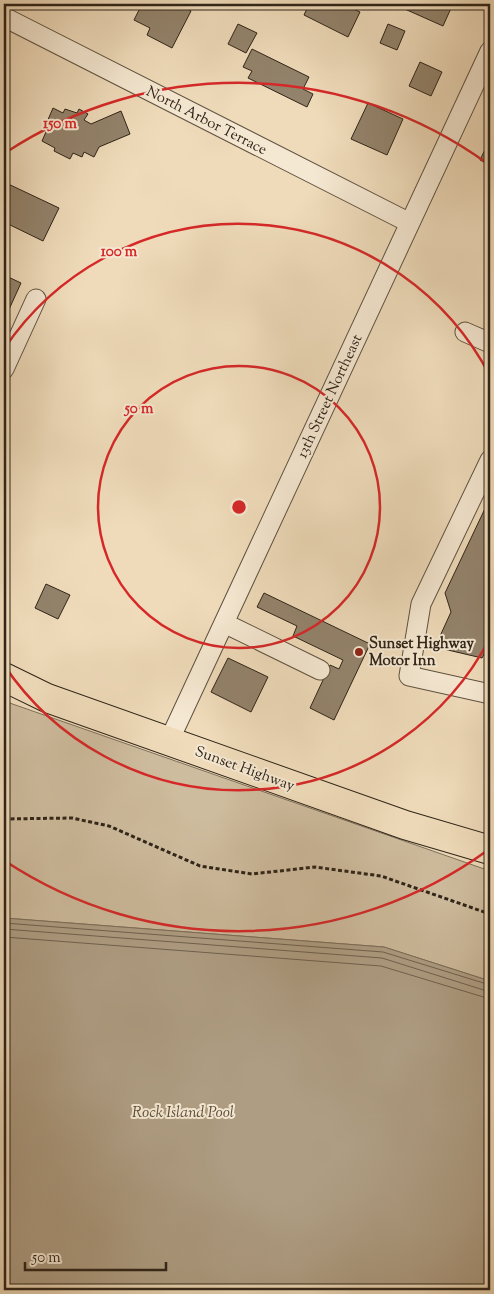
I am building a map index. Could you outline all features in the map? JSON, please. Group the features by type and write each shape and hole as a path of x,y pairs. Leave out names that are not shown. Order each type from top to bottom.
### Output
{"highway":[{"name":"Sunset Highway","path":"4,677 47,698 405,825 490,850"}],"street":[{"name":"North Arbor Terrace","path":"4,17 410,222"},
{"name":"13th Street Northeast","path":"169,741 490,51"},
{"path":"4,369 11,335 36,299"},
{"path":"465,332 490,343"},
{"path":"490,460 421,604 409,676 490,694"},
{"path":"224,623 320,670"}],"path":[{"path":"4,819 72,818 109,826 200,866 218,869 252,874 315,867 381,876 490,914"}],"shaded area":[{"path":"4,701 490,871 490,981 384,947 4,918"}],"water":[{"name":"Rock Island Pool","path":"4,918 384,947 490,981 490,1290 4,1290"}],"building":[{"path":"142,4 188,4 186,8 191,11 172,48 147,35 150,28 134,20"},
{"path":"309,4 343,4 360,12 348,37 304,15"},
{"path":"399,4 448,4 452,6 443,26 398,6"},
{"path":"238,24 257,33 246,53 228,44"},
{"path":"388,24 405,31 397,50 380,43"},
{"path":"252,49 309,77 303,89 313,94 307,107 248,78 252,71 243,67"},
{"path":"420,62 442,72 431,96 409,86"},
{"path":"368,103 403,119 387,155 351,139"},
{"path":"53,108 63,113 65,109 77,113 79,109 88,114 84,120 91,124 121,111 130,134 99,147 94,157 84,152 82,157 73,153 70,159 54,151 55,148 42,141 50,123 47,122"},
{"path":"490,139 490,165 480,160"},
{"path":"4,182 59,208 43,241 4,222"},
{"path":"4,275 21,283 6,316 4,315"},
{"path":"490,498 490,643 482,658 435,647 451,612 445,593"},
{"path":"46,584 70,595 58,619 35,608"},
{"path":"264,593 370,644 334,720 310,708 330,665 339,669 343,660 293,636 297,626 257,607"},
{"path":"228,658 268,677 251,712 211,692"}],"place":[{"name":"Sunset Highway Motor Inn","path":"359,652"}]}
